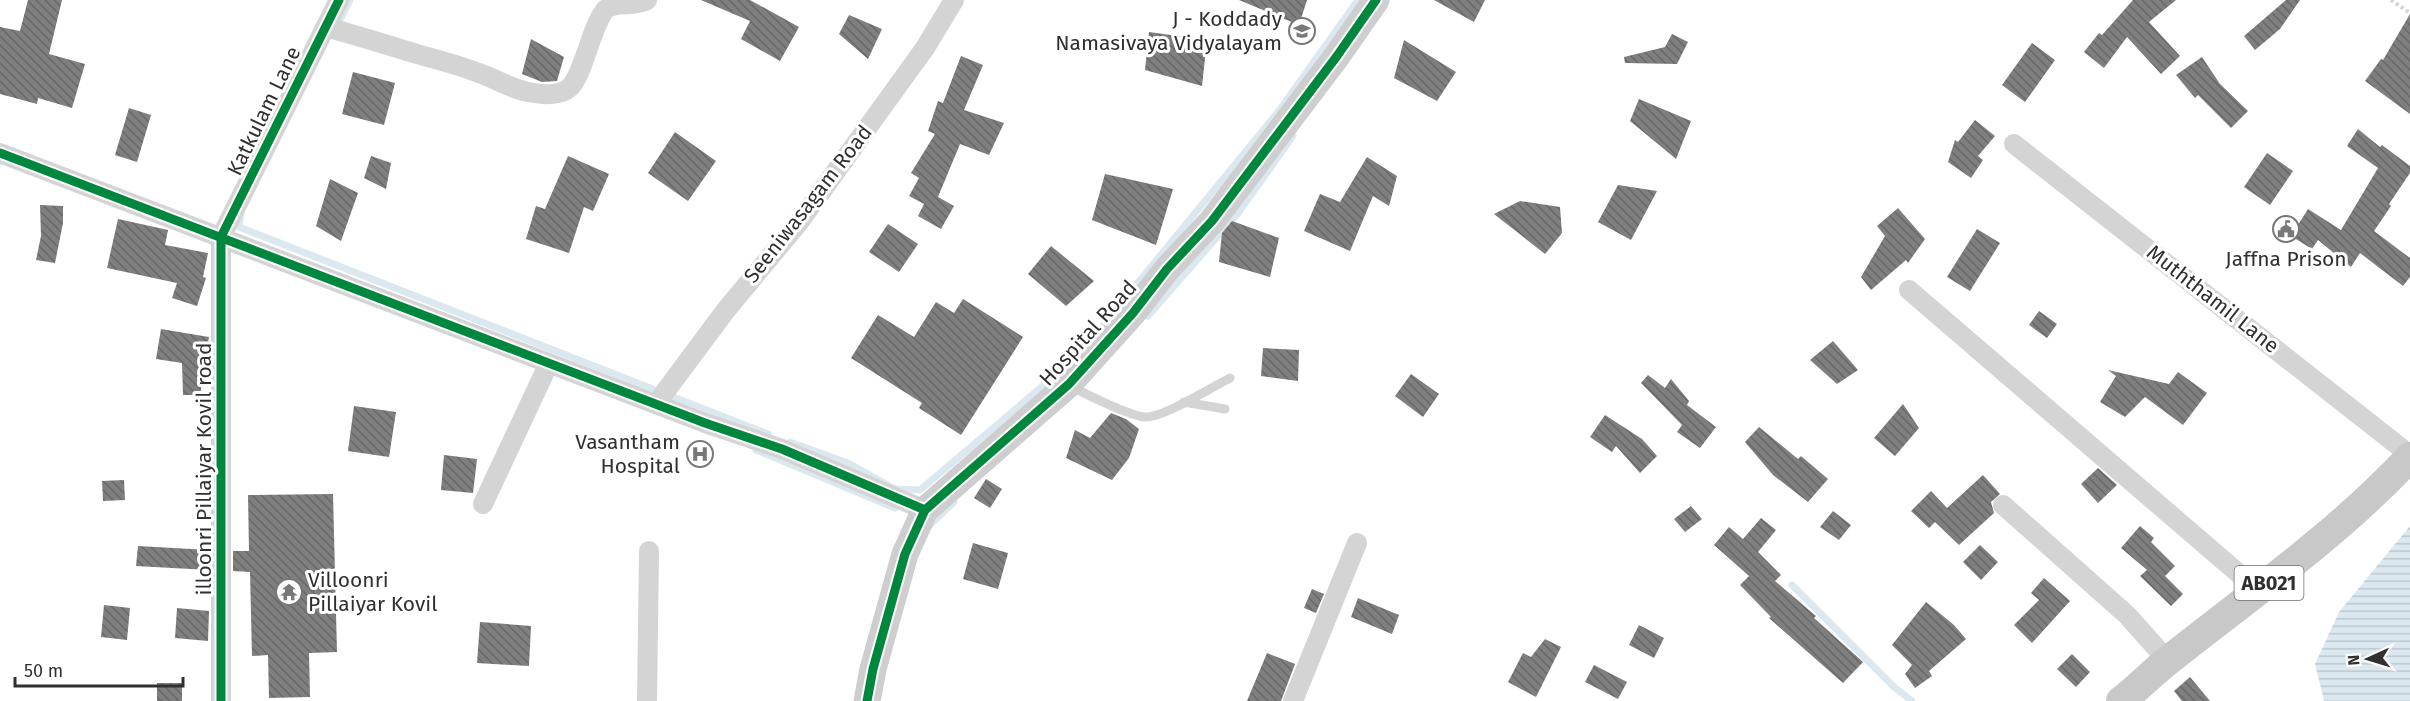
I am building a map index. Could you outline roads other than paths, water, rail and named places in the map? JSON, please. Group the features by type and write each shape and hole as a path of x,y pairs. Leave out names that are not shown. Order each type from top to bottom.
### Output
{"main road":[{"name":"AB021","path":"2121,701 2354,513 2410,456"}],"street":[{"name":"Katkulam Lane","path":"221,237 339,0"},
{"path":"325,27 478,72 518,90 552,94 567,91 576,83 585,54 590,47 604,10 614,4 639,4 646,0"},
{"name":"Seeniwasagam Road","path":"656,404 726,310 800,221 926,48 954,0"},
{"name":"Hospital Road","path":"867,701 873,669 905,554 925,510 1069,384 1133,313 1167,269 1212,221 1337,56 1376,0"},
{"name":"Muththamil Lane","path":"2014,144 2410,456"},
{"path":"0,153 722,430 782,448 925,510"},
{"name":"illoonri Pillaiyar Kovil road","path":"221,237 222,701"},
{"path":"1909,290 2259,591"},
{"path":"483,504 549,363"},
{"path":"2004,505 2127,615 2168,661"},
{"path":"1293,701 1357,543"},
{"path":"647,701 649,551"}],"lane":[{"path":"1069,384 1134,415 1147,417 1184,402 1230,378"},
{"path":"1184,402 1225,409"}],"waterway":[{"path":"339,22 350,0"},
{"path":"1086,346 1278,112 1358,0"},
{"path":"1148,316 1239,212 1293,136"},
{"path":"241,212 239,227 768,434"},
{"path":"790,442 848,463 895,489 920,490 1077,357"},
{"path":"756,450 895,508"},
{"path":"929,526 954,502"},
{"path":"1792,585 1894,687 1912,701"}],"place":[{"name":"J - Koddady Namasivaya Vidyalayam","path":"1302,31"},
{"name":"Jaffna Prison","path":"2286,229"},
{"name":"Vasantham Hospital","path":"700,454"},
{"name":"Villoonri Pillaiyar Kovil","path":"289,592"}]}
